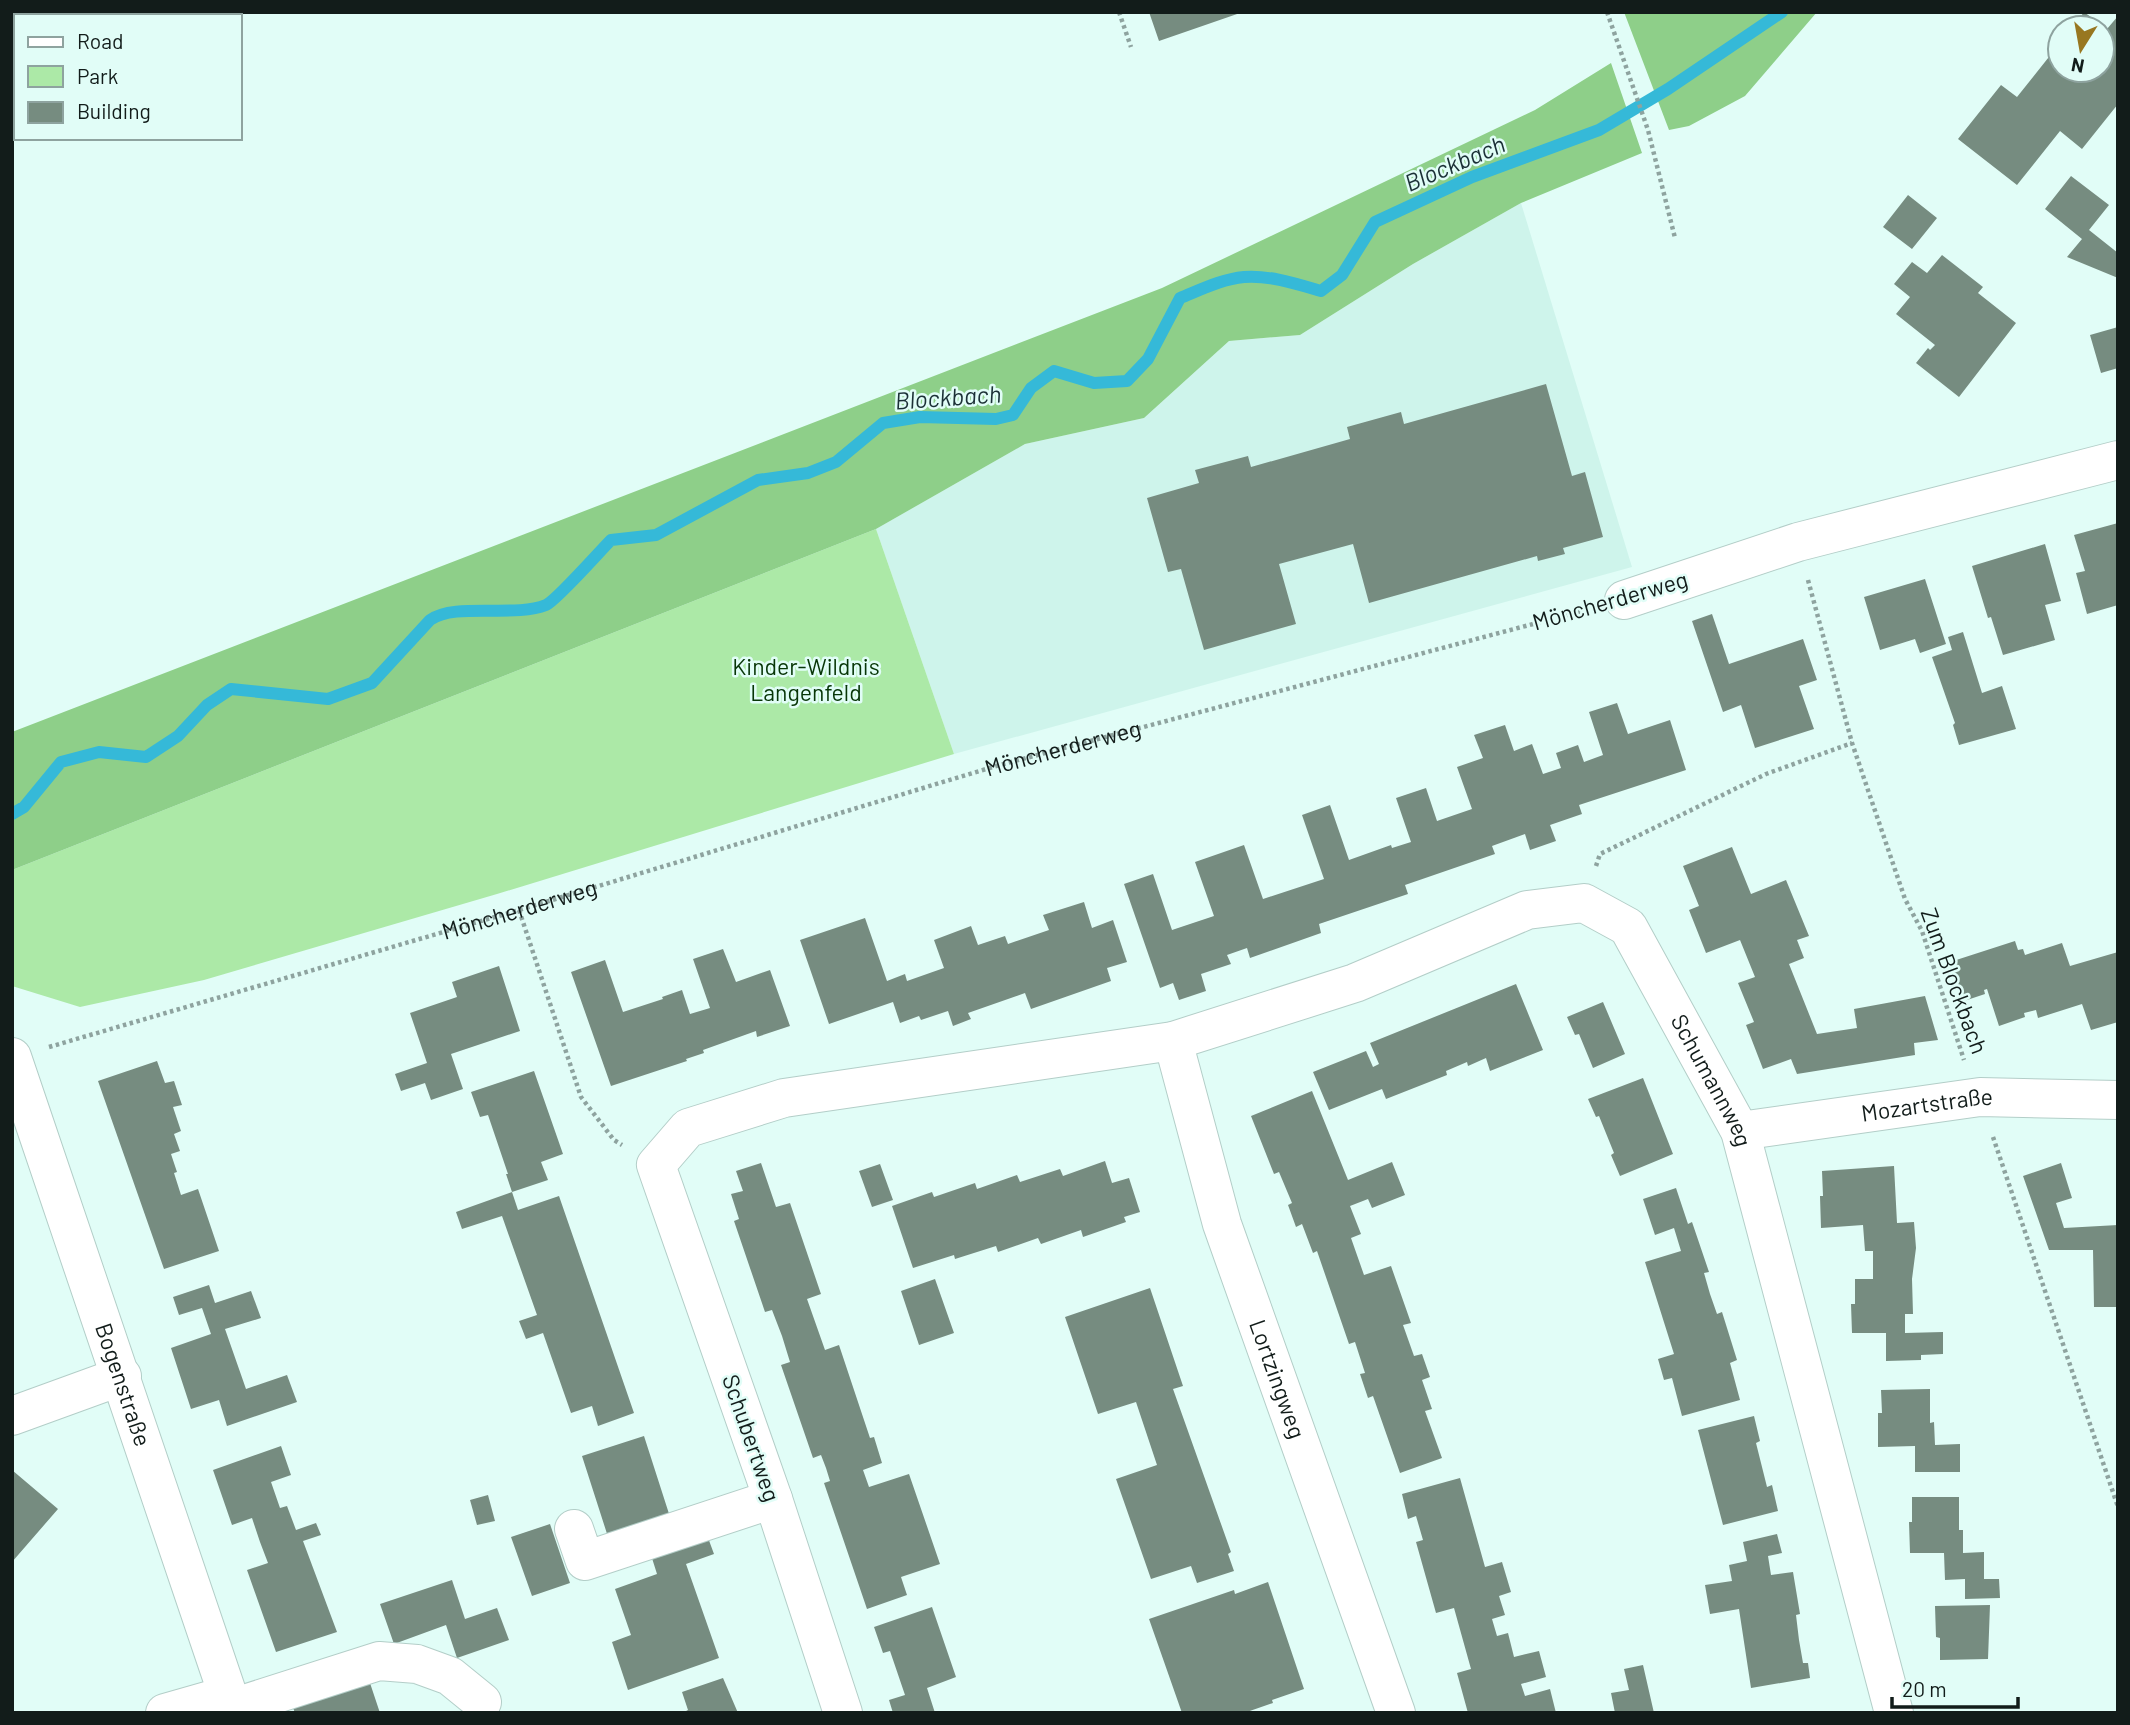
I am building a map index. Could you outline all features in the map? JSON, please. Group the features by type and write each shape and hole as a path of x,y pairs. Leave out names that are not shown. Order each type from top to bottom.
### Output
{"street":[{"name":"Möncherderweg","path":"1624,600 1798,542 2118,460"},
{"path":"656,1165 688,1128 784,1098 1173,1041 1355,983 1527,910 1584,904"},
{"name":"Schumannweg","path":"1584,904 1628,927 1740,1131 1894,1713"},
{"name":"Lortzingweg","path":"1173,1041 1222,1224 1396,1713"},
{"name":"Bogenstraße","path":"13,1057 231,1705"},
{"name":"Mozartstraße","path":"1740,1131 1980,1097 2118,1100"},
{"name":"Schubertweg","path":"656,1165 773,1499 843,1713"},
{"path":"12,1416 122,1376"},
{"path":"574,1529 585,1561 773,1499"},
{"path":"165,1713 231,1705 379,1661 417,1664 450,1676 482,1702"}],"path":[{"path":"1119,12 1131,47"},
{"path":"1607,12 1648,130 1675,238"},
{"name":"Zum Blockbach","path":"1798,542 1852,743 1905,899 1922,930 2118,1507"},
{"name":"Möncherderweg","path":"13,1057 519,910 996,765 1624,600"},
{"path":"1584,904 1600,854 1766,774 1852,743"},
{"path":"519,910 580,1097 614,1140 656,1165"}],"shaded area":[{"path":"1521,203 1632,567 954,754 876,529 1025,444 1144,418 1229,341 1300,335 1413,264"}],"green space":[{"path":"1624,12 1817,12 1745,96 1689,126 1669,130"},
{"path":"1611,63 1642,153 1521,203 1413,264 1300,335 1229,341 1144,418 1025,444 876,529 12,870 12,732 1162,288 1535,110"},
{"name":"Kinder-Wildnis Langenfeld","path":"876,529 954,754 497,894 204,980 80,1007 12,986 12,870"}],"building":[{"path":"1149,12 1240,12 1240,13 1159,41"},
{"path":"2118,16 2118,104 2082,149 2060,131 2017,185 1958,139 2001,85 2017,97 2046,61 2046,84 2116,84"},
{"path":"2071,176 2109,205 2089,230 2118,253 2118,278 2067,257 2082,239 2045,209"},
{"path":"1908,195 1937,218 1912,249 1883,227"},
{"path":"1942,255 1983,287 1978,293 2016,323 1959,397 1916,363 1928,348 1930,350 1935,345 1896,314 1910,297 1894,284 1912,262 1927,273"},
{"path":"2118,327 2118,368 2101,373 2090,335"},
{"path":"1546,384 1572,476 1585,472 1603,537 1563,548 1565,554 1538,561 1537,556 1369,603 1353,544 1279,564 1296,624 1204,650 1181,569 1168,572 1147,498 1199,483 1195,470 1248,456 1251,467 1350,439 1347,427 1401,412 1404,424"},
{"path":"2118,523 2118,605 2087,614 2076,573 2085,571 2074,535"},
{"path":"2045,544 2061,601 2045,605 2055,640 2003,655 1972,566"},
{"path":"1925,579 1946,644 1920,653 1915,639 1880,650 1864,597"},
{"path":"1712,614 1729,664 1803,639 1817,680 1799,686 1814,729 1755,748 1741,705 1723,712 1692,621"},
{"path":"1963,632 1982,693 2002,686 2016,729 1959,745 1953,725 1955,723 1932,657 1952,650 1948,637"},
{"path":"1617,703 1628,734 1670,720 1686,770 1579,805 1582,814 1550,825 1556,841 1530,850 1525,834 1492,846 1495,854 1405,885 1408,894 1319,924 1321,933 1250,958 1247,948 1227,955 1231,964 1201,974 1206,991 1179,1000 1173,983 1160,988 1124,884 1153,874 1172,930 1214,916 1195,862 1244,845 1263,899 1324,879 1302,815 1330,805 1349,860 1391,845 1392,848 1411,842 1396,798 1426,788 1437,821 1472,809 1457,767 1483,758 1474,735 1505,725 1514,751 1532,744 1543,774 1561,768 1556,753 1578,745 1584,762 1603,755 1589,712"},
{"path":"1732,847 1751,894 1786,880 1809,936 1797,940 1804,958 1789,964 1817,1034 1857,1028 1854,1009 1925,996 1938,1040 1914,1043 1915,1055 1797,1074 1791,1059 1763,1069 1746,1025 1754,1022 1738,983 1755,977 1740,940 1706,953 1689,910 1699,906 1683,866"},
{"path":"1084,902 1092,928 1113,920 1127,962 1107,968 1111,981 1031,1009 1025,993 968,1013 971,1019 953,1026 948,1011 921,1020 919,1016 900,1023 893,1002 829,1024 800,940 865,918 887,981 905,974 907,981 944,968 934,940 971,926 978,945 1005,936 1008,944 1049,930 1043,915"},
{"path":"2015,941 2018,950 2023,949 2025,955 2062,943 2070,966 2118,952 2118,1022 2091,1030 2082,1004 2038,1018 2036,1010 2024,1013 2025,1017 1999,1026 1987,989 1984,990 1985,994 1964,1001 1950,962"},
{"path":"723,949 736,982 770,970 790,1026 757,1037 756,1031 703,1050 704,1053 686,1059 687,1061 611,1086 571,972 605,960 623,1012 682,990 690,1014 710,1008 693,959"},
{"path":"499,966 520,1031 451,1054 463,1089 431,1100 425,1083 401,1091 395,1074 427,1063 410,1013 457,997 452,982"},
{"path":"1516,984 1543,1050 1490,1071 1486,1058 1468,1066 1467,1062 1446,1071 1447,1075 1386,1099 1382,1089 1329,1110 1313,1072 1366,1051 1373,1067 1379,1064 1370,1043"},
{"path":"1603,1002 1625,1054 1593,1068 1579,1034 1575,1035 1567,1017"},
{"path":"157,1061 165,1083 174,1081 182,1105 173,1107 181,1131 174,1134 180,1151 171,1154 181,1195 198,1189 219,1251 164,1269 98,1081"},
{"path":"534,1071 563,1154 541,1162 548,1180 512,1192 488,1115 480,1117 471,1092"},
{"path":"1643,1078 1673,1154 1620,1176 1599,1116 1596,1117 1588,1099"},
{"path":"1312,1091 1348,1180 1392,1162 1405,1195 1372,1208 1368,1199 1350,1206 1361,1234 1351,1238 1364,1275 1391,1266 1411,1323 1403,1325 1414,1356 1422,1354 1430,1377 1422,1380 1432,1409 1425,1411 1442,1458 1400,1473 1373,1396 1368,1398 1360,1374 1365,1373 1355,1342 1349,1344 1317,1251 1313,1253 1302,1224 1296,1227 1288,1205 1292,1203 1279,1172 1274,1174 1251,1116"},
{"path":"1105,1161 1112,1183 1129,1178 1140,1212 1124,1217 1126,1222 1083,1237 1081,1230 1041,1244 1038,1238 998,1252 996,1246 913,1268 892,1206 932,1192 934,1197 975,1183 977,1189 1017,1175 1020,1182 1060,1169 1063,1176"},
{"path":"761,1163 776,1207 790,1203 821,1294 807,1299 825,1350 839,1345 870,1438 874,1437 882,1463 863,1470 869,1487 909,1474 940,1564 901,1577 907,1595 867,1609 824,1483 830,1481 826,1468 821,1455 813,1458 781,1365 790,1362 782,1336 772,1310 765,1312 734,1221 739,1219 731,1194 743,1191 736,1171"},
{"path":"2061,1163 2072,1198 2056,1203 2064,1228 2118,1225 2118,1307 2094,1307 2093,1250 2049,1250 2023,1176"},
{"path":"880,1164 893,1200 872,1207 859,1171"},
{"path":"1894,1166 1897,1223 1914,1222 1916,1248 1912,1279 1913,1314 1905,1314 1905,1333 1943,1332 1943,1354 1921,1355 1921,1360 1886,1361 1886,1333 1852,1333 1851,1304 1855,1304 1855,1279 1873,1279 1873,1251 1865,1251 1863,1225 1821,1228 1822,1171"},
{"path":"1676,1188 1688,1224 1692,1222 1709,1272 1704,1273 1710,1294 1717,1314 1722,1312 1737,1360 1730,1363 1740,1400 1682,1416 1672,1378 1664,1380 1658,1359 1674,1354 1645,1262 1681,1251 1674,1228 1655,1235 1643,1199"},
{"path":"512,1192 518,1210 559,1196 634,1413 598,1426 592,1406 571,1413 543,1333 526,1339 519,1321 537,1315 502,1216 462,1229 456,1212"},
{"path":"935,1279 954,1333 919,1345 901,1291"},
{"path":"209,1285 215,1303 251,1291 261,1318 225,1329 246,1389 287,1375 297,1402 227,1426 219,1400 191,1409 171,1348 211,1334 202,1308 179,1315 173,1297"},
{"path":"1150,1288 1183,1386 1173,1389 1231,1552 1228,1554 1234,1571 1197,1583 1191,1566 1151,1579 1116,1479 1157,1465 1136,1402 1098,1414 1065,1317"},
{"path":"1930,1389 1930,1423 1934,1422 1935,1445 1960,1444 1960,1472 1915,1472 1915,1446 1878,1447 1878,1413 1882,1413 1881,1390"},
{"path":"1754,1416 1760,1441 1756,1443 1767,1487 1772,1485 1778,1511 1723,1525 1698,1430"},
{"path":"644,1436 671,1520 609,1540 582,1456"},
{"path":"281,1446 291,1475 271,1482 280,1508 287,1506 296,1530 316,1523 321,1535 303,1541 337,1632 276,1652 247,1570 268,1563 252,1518 232,1525 213,1470"},
{"path":"12,1470 58,1509 12,1562"},
{"path":"1460,1478 1485,1567 1502,1562 1511,1592 1499,1596 1505,1615 1492,1619 1497,1636 1508,1633 1514,1657 1539,1651 1546,1677 1521,1684 1525,1696 1550,1689 1556,1713 1468,1713 1457,1673 1471,1669 1454,1608 1436,1613 1416,1542 1423,1540 1416,1516 1408,1519 1402,1494"},
{"path":"488,1495 495,1521 477,1525 470,1500"},
{"path":"1912,1497 1959,1497 1959,1530 1963,1530 1963,1553 1984,1552 1984,1579 1999,1579 2000,1598 1965,1599 1965,1579 1945,1580 1944,1553 1910,1553 1909,1522 1912,1522"},
{"path":"550,1524 570,1583 532,1596 511,1537"},
{"path":"1777,1534 1782,1553 1768,1556 1771,1575 1793,1572 1800,1614 1796,1615 1799,1640 1803,1663 1808,1663 1810,1678 1751,1688 1739,1609 1710,1614 1705,1585 1732,1581 1729,1565 1747,1561 1743,1542"},
{"path":"707,1535 714,1554 686,1564 719,1658 628,1690 612,1642 631,1635 615,1589 657,1574 651,1555"},
{"path":"452,1580 465,1619 497,1608 509,1640 457,1658 446,1625 394,1644 380,1604"},
{"path":"1268,1582 1304,1689 1244,1713 1182,1713 1149,1619 1234,1590 1235,1594"},
{"path":"1990,1605 1988,1659 1940,1660 1935,1606"},
{"path":"932,1607 956,1677 927,1688 935,1713 893,1713 889,1700 905,1695 890,1651 883,1653 874,1627"},
{"path":"1643,1665 1654,1713 1615,1713 1611,1693 1629,1690 1624,1669"},
{"path":"367,1674 380,1713 295,1713 290,1700"},
{"path":"723,1678 738,1713 682,1713 688,1710 682,1692"}],"waterway":[{"name":"Blockbach","path":"12,814 24,807 61,762 99,752 146,757 178,736 207,705 231,689 328,699 372,683 430,620 441,615 469,611 533,609 546,605 568,586 611,540 656,535 758,480 808,473 836,462 883,423 920,417 996,419 1013,415 1031,388 1054,371 1094,383 1127,381 1148,359 1180,298 1219,282 1244,277 1273,279 1321,291 1342,275 1375,222 1472,177 1599,130 1668,89 1782,12"}]}
